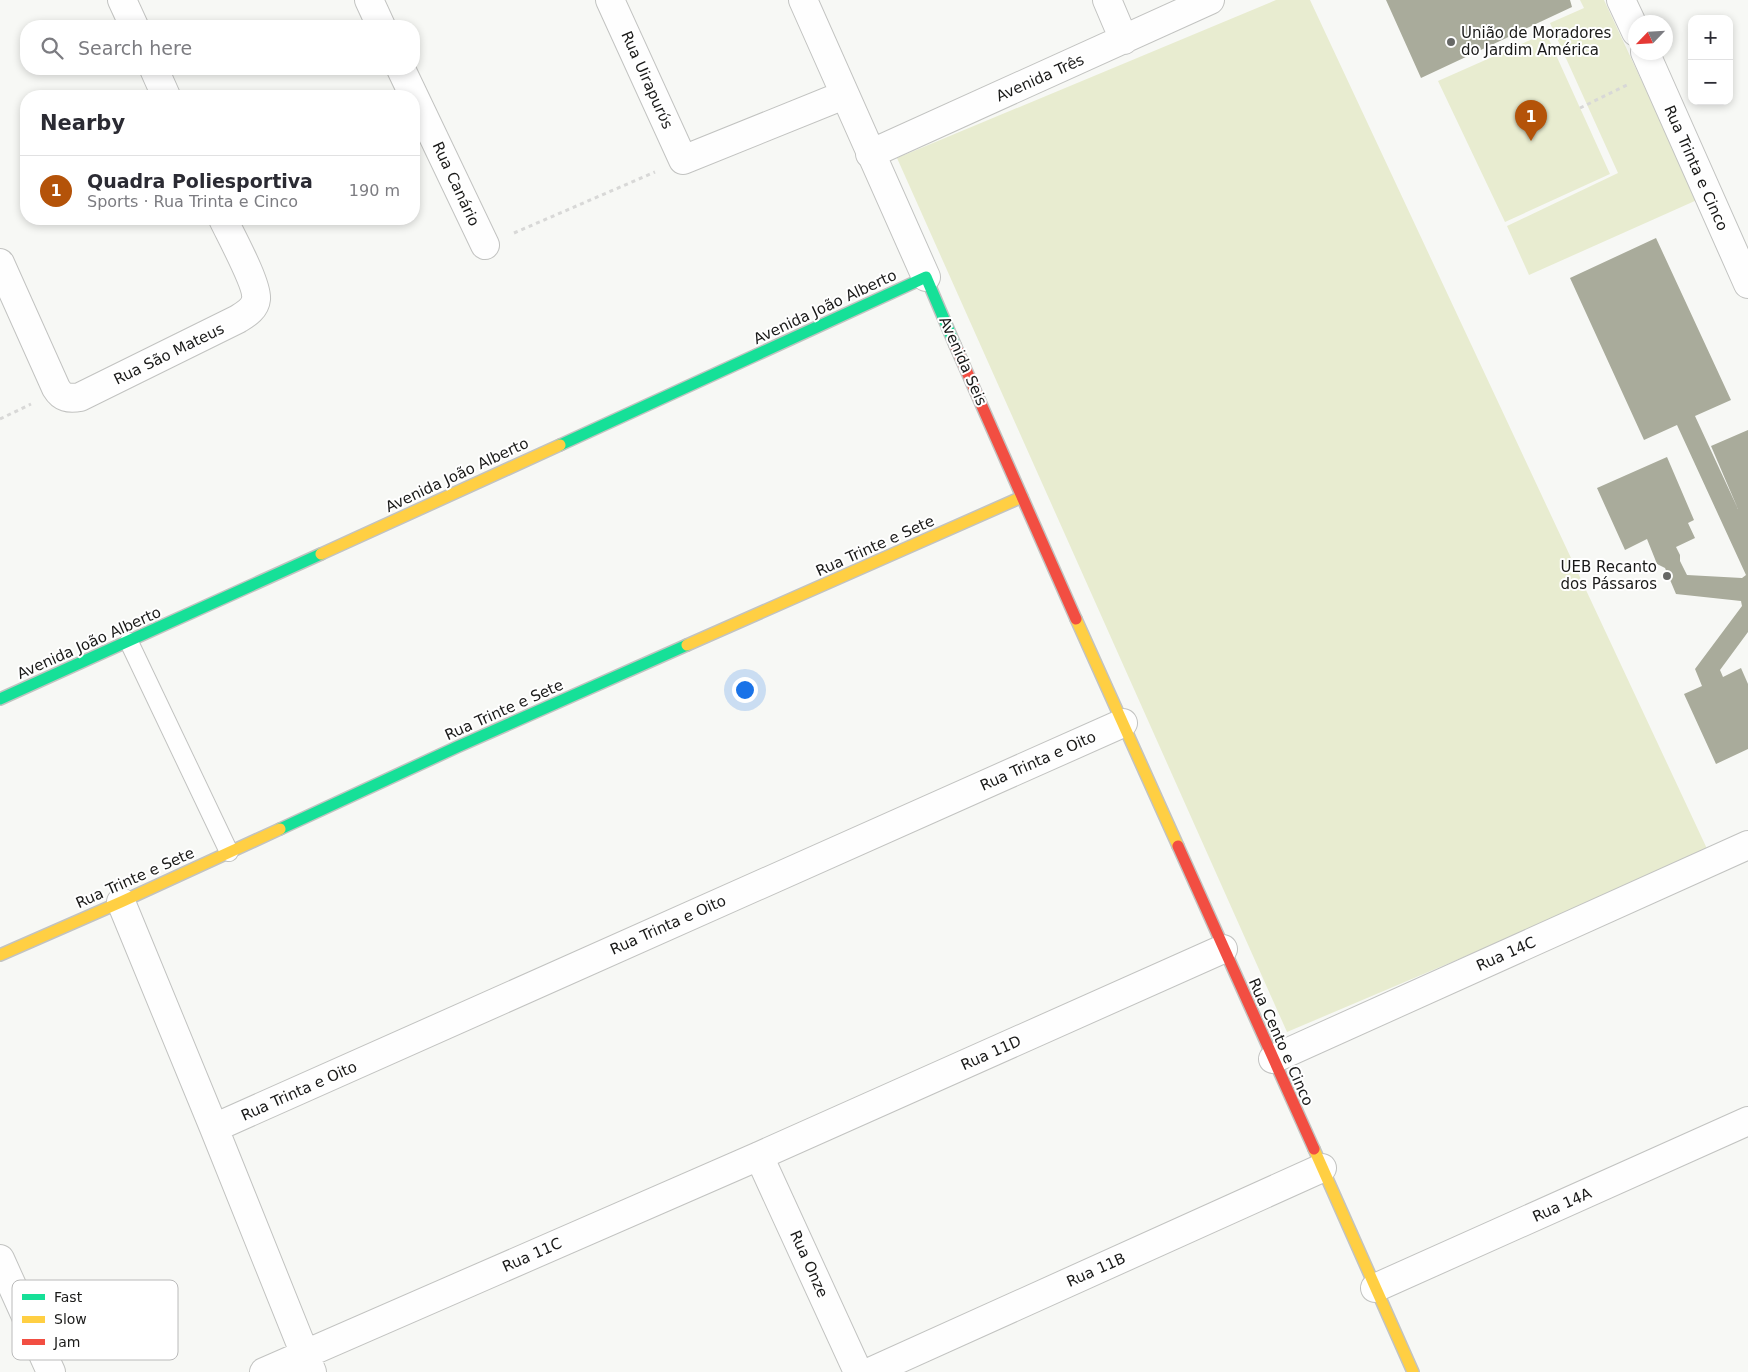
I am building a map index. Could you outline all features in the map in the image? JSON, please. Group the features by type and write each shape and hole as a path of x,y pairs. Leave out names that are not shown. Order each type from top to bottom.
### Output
{"street":[{"path":"122,0 131,20"},
{"path":"369,0 378,20"},
{"name":"Rua Uirapurύs","path":"610,0 683,160"},
{"name":"Avenida Seis","path":"803,0 1123,723"},
{"path":"1107,0 1124,40"},
{"name":"Avenida Três","path":"870,154 1210,0"},
{"path":"1621,0 1628,15"},
{"name":"Rua Trinta e Cinco","path":"1649,62 1748,284"},
{"path":"157,75 163,90"},
{"name":"Rua Canário","path":"404,75 411,90"},
{"path":"683,160 844,95"},
{"name":"Rua Canário","path":"420,109 485,245"},
{"name":"Rua São Mateus","path":"0,263 56,388 63,396 69,399 80,397 249,312 254,306 256,291 226,225"},
{"name":"Avenida João Alberto","path":"0,699 129,642 926,277"},
{"name":"Rua Trinte e Sete","path":"0,955 121,902 458,747 1022,497"},
{"name":"Rua Cento e Cinco","path":"1123,723 1413,1372"},
{"name":"Rua Trinta e Oito","path":"214,1128 1123,723"},
{"name":"Rua 14C","path":"1272,1059 1745,854"},
{"path":"121,902 308,1363"},
{"name":"Rua 11D","path":"759,1156 1223,949"},
{"name":"Rua 14A","path":"1375,1288 1748,1121"},
{"name":"Rua 11C","path":"264,1372 308,1363 759,1156"},
{"name":"Rua Onze","path":"759,1156 858,1372"},
{"name":"Rua 11B","path":"870,1372 1322,1168"},
{"path":"0,1259 12,1286"},
{"path":"45,1360 50,1372"}],"lane":[{"path":"129,642 229,852"}],"path":[{"path":"1580,108 1649,62"},
{"path":"485,245 683,160"}],"green space":[{"path":"1276,0 1310,0 1709,853 1287,1032 897,158"},
{"path":"1580,0 1604,0 1628,52 1628,60 1632,60 1697,200 1529,275 1507,226 1618,173 1550,23 1584,8"},
{"path":"1546,33 1610,174 1505,222 1438,81"}],"building":[{"name":"União de Moradores do Jardim América","path":"1386,0 1570,0 1572,7 1421,78"},
{"path":"1656,238 1731,400 1695,416 1738,509 1711,446 1748,430 1748,632 1720,670 1723,677 1741,668 1748,684 1748,749 1716,764 1684,694 1702,686 1695,669 1742,606 1741,601 1676,594 1665,568 1657,564 1647,539 1625,550 1597,488 1667,457 1694,520 1688,523 1695,538 1676,547 1687,575 1742,578 1746,575 1677,425 1644,440 1570,278"}],"traffic: fast":[{"path":"560,445 926,277 955,345"},
{"path":"0,699 321,554"},
{"path":"280,829 457,747 687,645"}],"traffic: slow":[{"path":"321,554 560,445"},
{"path":"687,645 1022,497"},
{"path":"1076,619 1178,846"},
{"path":"0,955 280,829"},
{"path":"1314,1149 1413,1372"}],"traffic: jam":[{"path":"955,345 1076,619"},
{"path":"1178,846 1314,1149"}],"place":[{"name":"União de Moradores do Jardim América","path":"1451,42"},
{"name":"Quadra Poliesportiva","path":"1531,141"},
{"name":"UEB Recanto dos Pássaros","path":"1667,576"}]}
